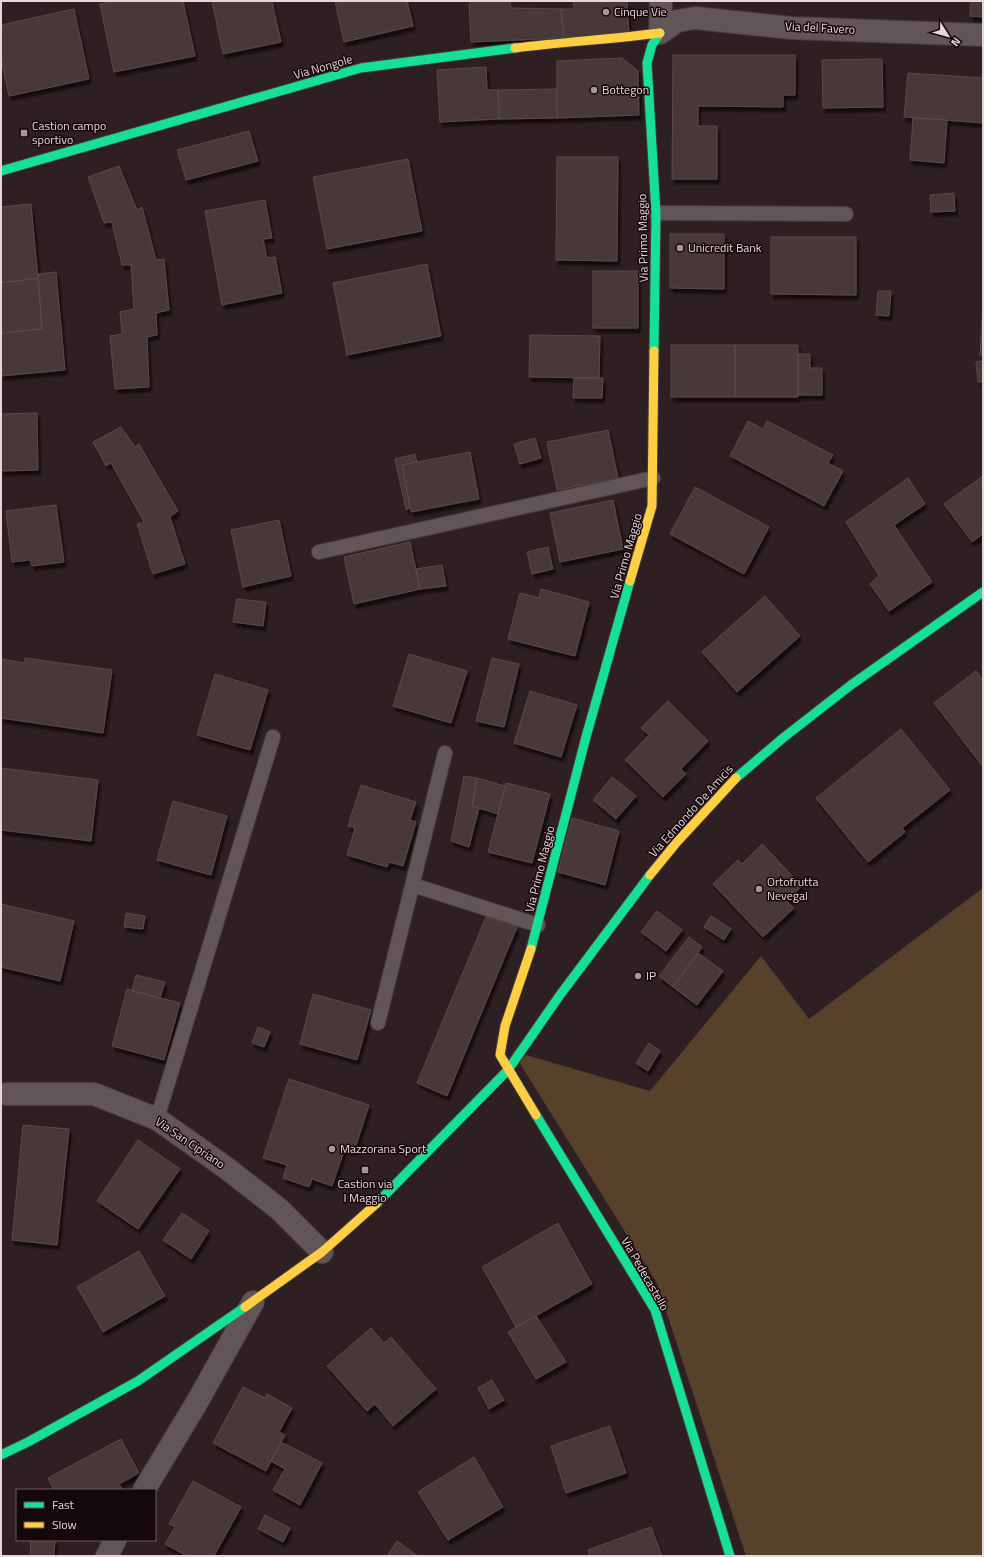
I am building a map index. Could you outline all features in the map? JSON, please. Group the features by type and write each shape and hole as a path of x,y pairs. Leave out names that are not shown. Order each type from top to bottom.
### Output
{"street":[{"path":"660,33 661,1"},
{"name":"Via del Favero","path":"660,33 677,21 694,18 792,28 983,35"},
{"name":"Via Nongole","path":"1,171 361,68 560,42 660,33"},
{"name":"Via Primo Maggio","path":"508,1070 500,1054 505,1026 529,958 586,737 652,506 656,213 648,63 652,45 660,33"},
{"name":"Via Edmondo De Amicis","path":"508,1070 560,995 643,883 677,842 742,772 851,685 983,592"},
{"path":"1,1456 138,1381 253,1302 322,1252 388,1193 508,1070"},
{"name":"Via Pedecastello","path":"508,1070 655,1310 730,1556"},
{"name":"Via San Cipriano","path":"6,1094 94,1094 157,1118 225,1167 279,1209 322,1252"},
{"path":"145,1489 196,1404 253,1302"},
{"path":"106,1556 114,1541"}],"lane":[{"path":"656,213 846,214"},
{"path":"319,552 653,478"},
{"path":"157,1118 273,737"},
{"path":"378,1023 445,753"},
{"path":"413,885 538,925"}],"shaded area":[{"path":"983,888 983,1556 746,1556 657,1283 512,1051 650,1091 761,956 809,1019"}],"building":[{"path":"113,1 183,1 195,56 114,72 100,4"},
{"path":"212,1 272,1 281,42 223,54"},
{"path":"335,1 407,1 413,26 344,42"},
{"path":"469,1 510,1 511,8 561,9 564,38 471,42"},
{"path":"573,1 627,1 629,33 564,38 561,9 574,9"},
{"path":"971,1 983,1 983,17 970,16"},
{"path":"74,9 89,79 9,96 1,59 1,25"},
{"path":"673,55 795,55 795,95 783,95 783,107 698,106 698,126 717,126 717,179 672,179"},
{"path":"622,58 638,71 639,115 557,118 557,61"},
{"path":"882,59 883,107 823,108 822,60"},
{"path":"486,67 487,90 498,90 499,119 440,122 437,70"},
{"path":"908,73 983,78 983,123 904,117"},
{"path":"557,89 557,118 499,119 498,90"},
{"path":"913,118 947,120 944,163 910,160"},
{"path":"249,131 258,161 186,180 177,150"},
{"path":"557,157 618,157 617,261 556,260"},
{"path":"408,159 422,231 327,249 313,177"},
{"path":"119,166 137,210 142,207 156,260 164,259 169,310 156,313 157,335 147,337 149,387 115,389 110,336 122,334 120,312 134,309 131,265 122,265 112,222 104,223 88,177"},
{"path":"954,193 955,211 931,212 930,195"},
{"path":"265,200 272,238 263,239 267,258 275,257 282,293 222,305 205,211"},
{"path":"31,204 38,278 1,283 1,207"},
{"path":"670,234 724,234 724,289 670,288"},
{"path":"771,237 856,237 856,295 771,294"},
{"path":"427,264 441,336 347,355 333,283"},
{"path":"593,271 638,271 638,328 593,328"},
{"path":"56,272 65,370 1,376 1,333 42,329 38,274"},
{"path":"38,278 42,329 1,333 1,283"},
{"path":"878,291 891,291 889,316 876,315"},
{"path":"983,303 983,355 980,355"},
{"path":"530,335 600,336 599,378 529,377"},
{"path":"671,345 735,345 735,397 671,397"},
{"path":"735,345 798,345 798,397 735,397"},
{"path":"798,354 810,354 810,368 822,368 822,395 798,395"},
{"path":"983,361 983,382 978,382 976,362"},
{"path":"574,378 603,378 602,398 573,398"},
{"path":"37,413 38,470 1,471 1,414"},
{"path":"748,421 763,429 767,421 833,455 828,463 843,471 824,506 730,456"},
{"path":"121,427 135,447 139,444 178,511 170,517 185,564 153,574 137,524 144,522 111,463 106,466 93,442"},
{"path":"608,430 618,478 557,490 547,442"},
{"path":"535,438 541,458 520,464 514,444"},
{"path":"470,452 479,499 411,512 402,465"},
{"path":"415,454 417,462 402,465 410,508 406,510 395,459"},
{"path":"983,476 983,534 972,542 944,504"},
{"path":"908,478 925,504 894,525 932,582 889,611 870,584 879,576 846,522"},
{"path":"695,487 769,527 744,574 670,534"},
{"path":"613,500 623,549 560,562 550,513"},
{"path":"56,505 64,562 32,566 30,560 12,562 6,511"},
{"path":"279,520 291,576 243,587 231,530"},
{"path":"410,542 420,589 354,604 344,557"},
{"path":"548,547 553,569 532,574 527,552"},
{"path":"442,565 446,586 420,589 416,569"},
{"path":"541,589 589,602 575,656 508,639 520,593 539,598"},
{"path":"765,596 800,636 737,692 702,652"},
{"path":"237,599 266,602 263,626 233,622"},
{"path":"409,654 467,671 451,723 393,706"},
{"path":"25,658 112,670 103,733 1,718 1,659 24,663"},
{"path":"492,658 519,664 504,727 476,721"},
{"path":"976,671 983,680 983,767 934,703"},
{"path":"215,674 268,690 250,750 197,735"},
{"path":"530,691 577,705 561,757 514,743"},
{"path":"668,701 708,741 681,769 686,774 663,797 625,760 649,735 641,728"},
{"path":"901,729 950,790 902,828 905,832 868,862 816,798"},
{"path":"1,768 98,780 91,841 1,830"},
{"path":"464,776 477,778 472,806 479,808 469,847 451,841"},
{"path":"612,777 636,796 616,819 593,800"},
{"path":"477,778 505,786 498,814 472,806"},
{"path":"506,783 550,794 532,863 488,852"},
{"path":"361,785 416,802 410,820 416,822 403,866 389,862 387,867 347,855 355,828 348,826"},
{"path":"173,801 227,816 211,875 157,860"},
{"path":"572,818 619,831 605,885 558,872"},
{"path":"762,844 802,886 787,901 794,908 763,937 713,884 738,860 742,864"},
{"path":"1,904 74,921 60,981 1,967"},
{"path":"657,911 682,930 666,951 641,932"},
{"path":"126,913 145,916 143,929 124,927"},
{"path":"711,916 731,929 724,940 704,927"},
{"path":"486,917 517,927 447,1096 417,1083"},
{"path":"689,937 702,947 673,987 659,976"},
{"path":"698,953 723,971 697,1005 673,987"},
{"path":"136,975 165,982 160,998 132,991"},
{"path":"127,989 180,1003 164,1060 112,1046"},
{"path":"313,994 371,1010 357,1060 300,1044"},
{"path":"258,1027 270,1032 264,1047 252,1043"},
{"path":"649,1043 660,1051 648,1071 636,1063"},
{"path":"289,1079 369,1105 354,1152 345,1148 332,1186 312,1179 309,1187 283,1178 287,1165 263,1158"},
{"path":"23,1125 69,1129 57,1245 12,1240"},
{"path":"138,1140 180,1169 138,1229 97,1201"},
{"path":"182,1213 209,1231 191,1259 163,1240"},
{"path":"558,1223 592,1284 516,1327 482,1267"},
{"path":"139,1251 165,1296 103,1332 77,1287"},
{"path":"536,1316 566,1362 536,1379 508,1332"},
{"path":"371,1328 384,1343 391,1337 436,1389 393,1426 375,1404 367,1411 327,1366"},
{"path":"492,1380 504,1400 489,1409 478,1388"},
{"path":"243,1387 265,1398 267,1394 292,1408 279,1432 285,1435 266,1471 213,1443"},
{"path":"610,1426 626,1473 566,1493 551,1446"},
{"path":"121,1439 139,1473 119,1484 122,1489 54,1489 48,1478"},
{"path":"281,1442 322,1463 300,1505 273,1490 285,1469 271,1461"},
{"path":"474,1457 503,1507 448,1540 418,1492"},
{"path":"193,1481 241,1507 214,1556 187,1556 165,1544 175,1527 169,1524"},
{"path":"265,1515 290,1528 283,1542 258,1529"},
{"path":"651,1527 662,1556 590,1556 588,1550"},
{"path":"31,1541 55,1541 54,1556 30,1556"},
{"path":"397,1541 418,1556 387,1556"}],"traffic: fast":[{"path":"654,351 656,213 647,63 652,45 660,33"},
{"path":"1,171 361,68 515,48"},
{"path":"531,949 586,737 630,581"},
{"path":"736,778 783,738 851,685 983,592"},
{"path":"376,1204 508,1070 560,995 650,875"},
{"path":"536,1115 655,1310 730,1556"},
{"path":"1,1455 28,1442 138,1381 245,1307"}],"traffic: slow":[{"path":"515,48 660,33"},
{"path":"630,581 652,506 654,351"},
{"path":"650,875 677,842 736,778"},
{"path":"531,949 505,1026 500,1055 536,1115"},
{"path":"245,1307 322,1252 376,1204"}],"place":[{"name":"Cinque Vie","path":"606,12"},
{"name":"Bottegon","path":"594,90"},
{"name":"Castion campo sportivo","path":"24,133"},
{"name":"Unicredit Bank","path":"680,248"},
{"name":"Ortofrutta Nevegal","path":"759,889"},
{"name":"IP","path":"638,976"},
{"name":"Mazzorana Sport","path":"332,1149"},
{"name":"Castion via I Maggio","path":"365,1170"}]}
